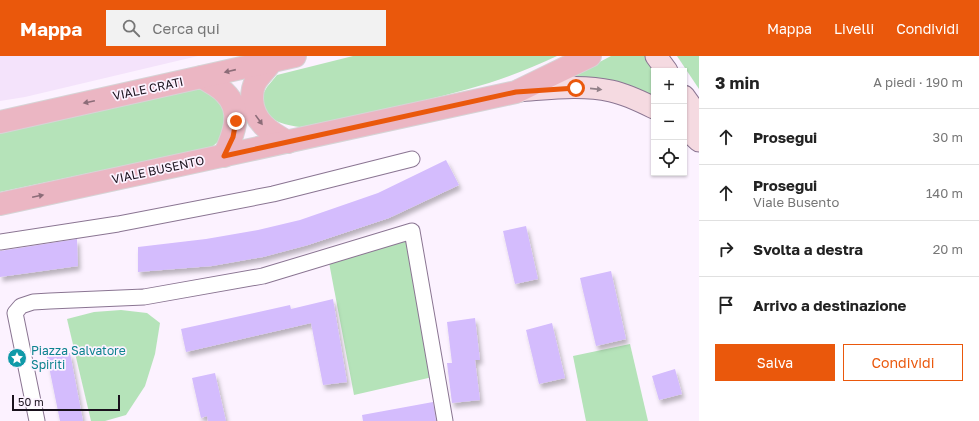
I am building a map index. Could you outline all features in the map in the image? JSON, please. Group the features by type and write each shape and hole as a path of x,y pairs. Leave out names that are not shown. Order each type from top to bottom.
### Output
{"main road":[{"name":"VIALE CRATI","path":"0,122 295,56"},
{"name":"VIALE BUSENTO","path":"0,204 516,92 590,56"},
{"path":"656,56 664,68"},
{"path":"272,61 255,82 252,95 252,106 262,125 272,134 288,142"},
{"path":"202,77 225,93 233,105 236,121 233,137 224,156"},
{"path":"516,92 576,88 610,91 651,106"},
{"path":"687,100 699,117"},
{"path":"687,129 699,141"}],"street":[{"path":"0,242 118,224 273,194 412,159"},
{"path":"37,421 14,313 22,306 33,302 50,300 144,297 263,276 412,231 445,421"}],"shaded area":[{"path":"0,56 198,56 25,97 0,101"}],"green space":[{"path":"353,56 557,56 506,77 466,90 300,127 279,122 270,116 262,96 277,75"},
{"path":"611,56 651,56 653,68 651,68 651,100 571,77"},
{"path":"677,56 699,56 699,89 687,71 687,68 685,68"},
{"path":"200,89 210,92 218,98 229,115 223,137 212,147 0,192 0,132"},
{"path":"412,231 437,376 354,395 328,257"},
{"path":"121,310 147,313 160,323 155,354 145,386 126,415 105,421 91,421 67,319 94,312"},
{"path":"630,344 648,421 586,421 573,356"}],"building":[{"path":"446,160 459,185 389,218 308,245 263,257 212,266 138,272 138,247 206,239 258,230 300,220 378,193"},
{"path":"526,226 538,279 515,284 503,231"},
{"path":"77,239 78,266 0,277 0,251"},
{"path":"611,271 626,339 596,346 580,278"},
{"path":"333,299 347,382 323,385 311,323 186,352 181,329 290,305 291,309"},
{"path":"475,318 480,360 475,360 480,400 452,403 447,363 452,363 447,322"},
{"path":"552,323 565,378 539,384 526,330"},
{"path":"70,353 83,421 60,421 47,357"},
{"path":"675,369 682,394 659,400 652,376"},
{"path":"215,373 226,421 208,421 207,416 201,418 192,378"},
{"path":"433,402 436,421 363,421 362,415"}],"place":[{"name":"Piazza Salvatore Spiriti","path":"17,358"}],"route":[{"path":"236,121 233,137 224,156 516,92 576,88"}]}
